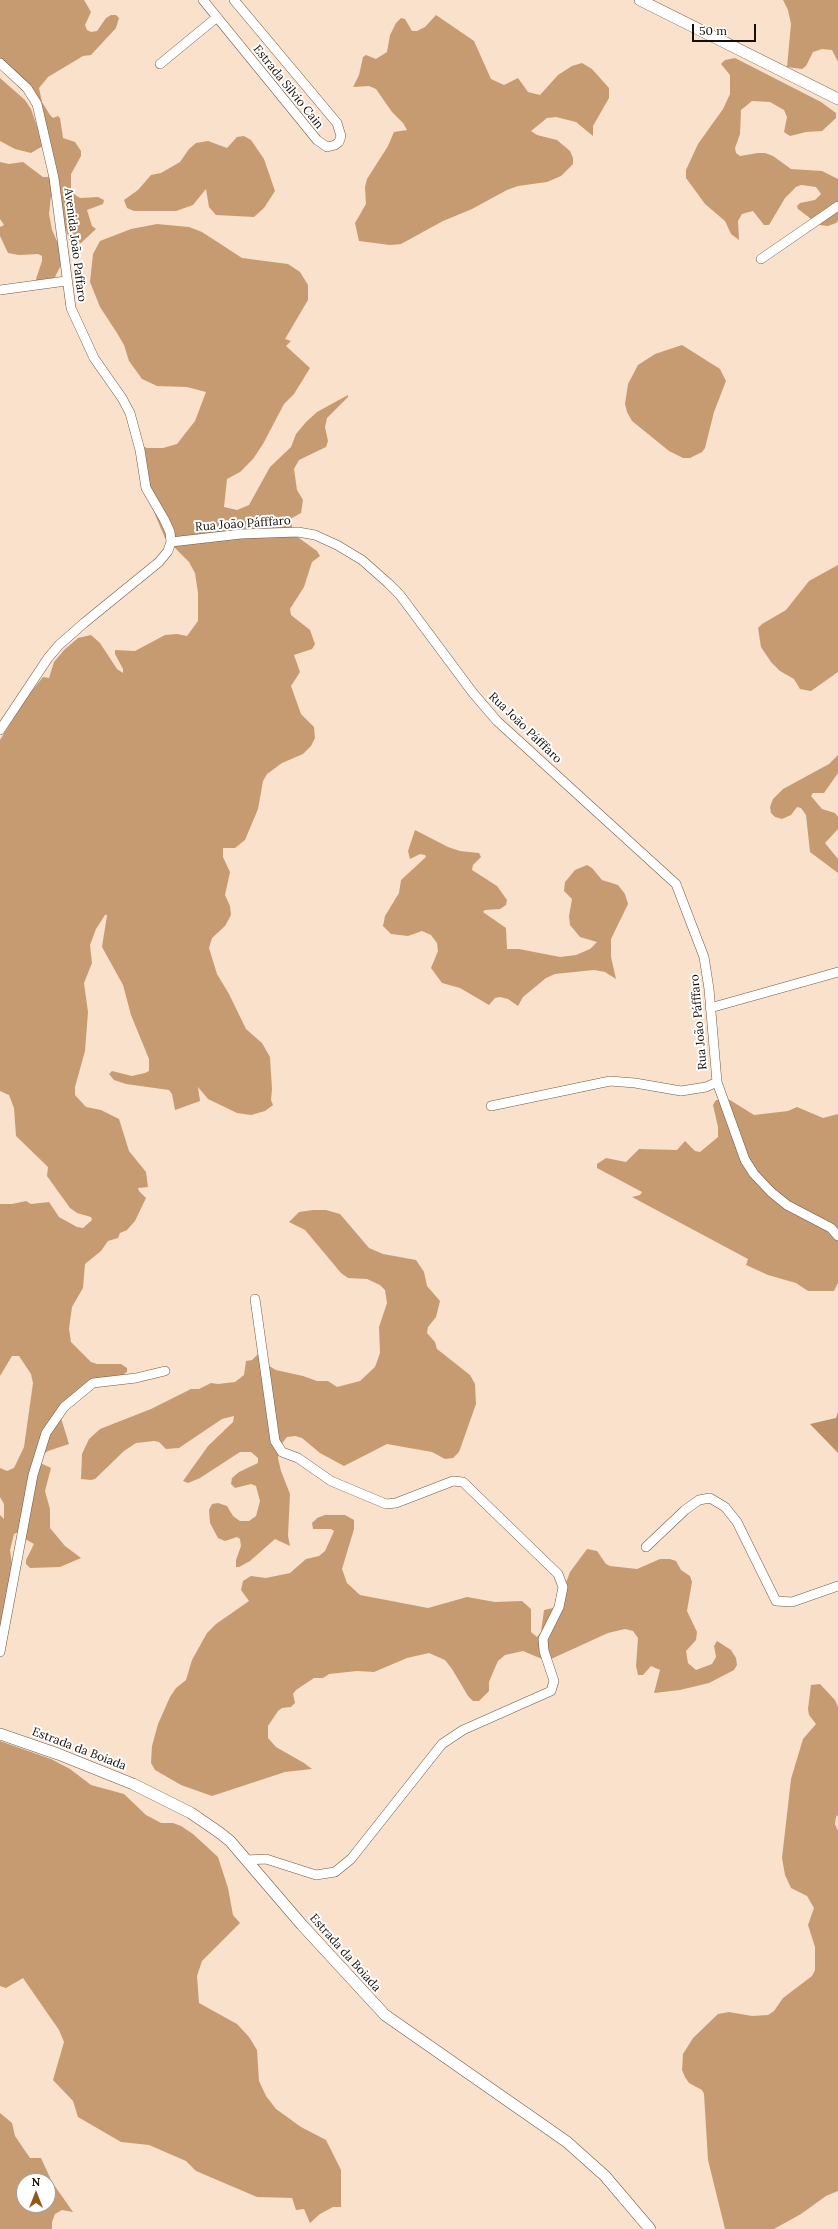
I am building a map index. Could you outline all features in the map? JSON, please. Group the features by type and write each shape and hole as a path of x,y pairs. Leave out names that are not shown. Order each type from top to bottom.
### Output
{"main road":[{"path":"640,0 838,99"},
{"name":"Estrada da Boiada","path":"0,1734 58,1754 133,1784 165,1800 215,1829 230,1841 302,1925 384,2015 403,2030 553,2130 605,2176 650,2229"}],"street":[{"name":"Estrada Silvio Cain","path":"203,0 216,18 317,140 327,147 339,142 341,136 337,123 234,0"},
{"path":"160,64 216,18"},
{"name":"Avenida João Paffaro","path":"0,63 32,94 41,116 54,178 66,281 71,308 82,336 130,413 140,450 146,488 164,519 170,532 171,542"},
{"path":"761,259 838,206"},
{"path":"0,290 66,281"},
{"name":"Rua João Páfffaro","path":"171,542 241,534 298,532 325,539 362,560 376,571 400,595 473,693 497,721 676,884 704,957 710,989 710,1008 717,1082 720,1094 745,1160 754,1174 771,1192 787,1205 831,1228 838,1236"},
{"path":"0,730 48,658 59,645 159,562 168,551 171,542"},
{"path":"710,1008 838,972"},
{"path":"491,1106 610,1081 635,1083 681,1091 706,1087 717,1082"},
{"path":"247,1860 266,1859 316,1875 335,1872 351,1859 442,1744 463,1730 551,1691 554,1681 544,1651 543,1639 559,1607 563,1588 558,1574 463,1482 453,1481 396,1503 386,1504 332,1482 298,1458 282,1452 275,1441 255,1300"},
{"path":"0,1652 33,1475 46,1433 64,1407 86,1387 93,1383 136,1378 165,1371"},
{"path":"646,1547 685,1510 699,1500 710,1498 725,1507 737,1522 776,1601 792,1602 838,1586"}],"shaded area":[{"path":"0,0 84,0 91,12 85,25 87,30 91,32 97,31 106,18 111,15 116,15 119,18 116,28 91,55 83,56 48,77 39,88 42,102 50,115 53,118 58,116 60,118 63,138 75,142 81,151 81,156 71,174 71,192 80,198 98,197 104,200 103,204 87,210 92,226 96,229 81,243 72,247 54,196 51,196 49,214 52,230 60,248 61,265 55,277 48,281 36,282 42,256 38,254 19,255 8,253 0,236 0,227 4,225 0,219 0,162 9,164 23,162 43,177 49,177 46,147 41,147 31,153 15,149 0,141 0,78 25,100 31,109 38,129 40,107 0,62"},
{"path":"783,0 838,0 838,62 832,50 822,49 813,52 806,66 802,69 787,67 791,24 788,10"},
{"path":"436,15 474,41 491,79 504,85 518,78 528,92 540,95 558,75 572,66 582,63 592,69 609,88 609,98 593,126 593,136 576,122 556,117 547,118 531,131 537,135 557,140 570,151 573,158 573,164 561,176 547,182 518,186 507,190 472,209 443,221 401,244 390,245 359,241 355,223 366,204 365,187 367,179 388,146 394,132 407,130 376,89 369,86 353,87 359,75 363,57 366,55 376,59 387,52 390,35 396,23 401,18 405,19 412,31 417,31 425,27"},
{"path":"735,58 821,102 836,113 836,118 822,131 806,132 790,136 784,132 787,117 784,110 770,102 752,101 741,110 740,134 735,148 736,153 740,156 765,153 773,156 791,169 822,171 838,179 838,221 836,223 828,226 819,225 798,209 797,206 800,203 815,200 821,194 816,187 801,185 796,187 785,198 769,225 764,225 753,211 742,214 738,221 739,240 731,234 725,221 705,204 686,178 686,170 698,144 723,109 730,94 730,75 721,64 725,60"},
{"path":"244,136 251,140 264,159 275,191 264,208 254,217 216,215 209,207 206,189 193,205 176,211 134,211 127,208 124,200 138,190 151,175 161,173 180,162 189,149 196,143 208,141 227,148 237,137"},
{"path":"157,224 189,227 202,232 242,258 288,264 300,272 308,285 308,300 285,339 291,341 286,346 310,368 294,394 284,404 263,444 253,459 240,472 227,479 224,507 237,510 249,505 270,467 291,447 296,434 306,422 317,412 348,395 348,397 327,418 325,427 328,441 326,447 299,460 294,469 297,490 303,500 301,513 292,518 292,533 317,551 320,556 312,562 304,587 290,609 291,615 310,630 315,644 312,649 294,655 300,672 291,686 301,714 314,727 315,738 311,746 303,754 282,763 267,774 263,781 258,809 245,840 235,848 223,848 223,857 230,872 225,895 230,906 231,915 225,926 212,938 209,948 217,974 229,994 246,1029 262,1043 270,1057 272,1089 271,1100 273,1105 265,1111 251,1115 237,1113 208,1099 198,1087 200,1101 175,1110 172,1094 169,1090 126,1084 114,1080 109,1074 112,1071 132,1076 149,1071 149,1059 131,1015 123,985 102,947 107,915 105,915 96,929 90,945 92,963 84,983 88,1012 85,1051 75,1087 75,1095 86,1107 101,1110 119,1119 129,1151 146,1172 148,1187 138,1188 146,1198 135,1221 127,1230 120,1233 118,1238 108,1241 101,1251 85,1264 83,1288 72,1307 69,1329 71,1342 91,1362 97,1364 121,1364 127,1368 127,1372 120,1377 74,1394 61,1418 69,1444 48,1451 39,1457 38,1462 51,1468 45,1491 50,1509 50,1528 65,1546 81,1558 60,1567 30,1568 26,1564 26,1560 34,1544 25,1539 21,1531 14,1534 10,1550 13,1572 0,1645 0,1515 4,1519 4,1504 0,1497 0,1468 7,1471 14,1468 24,1447 33,1383 31,1374 19,1356 12,1356 0,1376 0,1204 12,1204 26,1201 31,1204 49,1202 59,1217 77,1227 83,1228 92,1220 91,1217 77,1213 70,1208 47,1176 48,1167 16,1136 14,1108 9,1095 0,1091 0,740 26,698 43,677 49,678 54,662 64,650 78,638 91,635 100,643 117,669 123,673 123,669 115,654 115,650 135,651 165,635 177,634 187,636 198,621 198,593 195,573 189,562 165,538 148,498 139,445 147,448 163,448 177,444 195,421 206,392 187,387 157,386 142,379 129,361 124,345 100,307 90,282 93,254 100,241 131,229"},
{"path":"682,345 720,369 726,381 714,412 705,448 702,452 690,458 683,458 669,451 632,421 625,404 628,384 638,365 655,354"},
{"path":"838,565 838,672 811,691 800,689 794,679 780,671 771,662 761,647 758,628 762,624 786,610 809,581"},
{"path":"838,755 838,773 824,793 813,793 811,796 822,809 835,813 838,817 838,829 825,843 838,859 838,873 810,852 806,815 801,808 797,807 791,815 782,819 775,817 771,813 770,807 773,799 783,789 829,764"},
{"path":"415,830 448,847 460,851 479,853 481,857 473,865 472,870 497,886 507,900 506,905 500,909 485,910 483,912 506,928 507,949 519,949 560,957 576,955 590,949 597,942 580,937 570,925 569,916 572,899 564,891 565,882 575,870 587,865 592,868 602,880 618,885 625,894 628,904 611,939 611,957 616,979 605,972 594,970 555,974 546,978 523,997 518,1006 508,999 500,997 495,998 489,1005 460,988 442,983 431,968 438,951 437,943 431,935 422,931 408,936 391,934 383,926 385,916 399,893 401,880 426,857 425,855 420,854 410,859 408,851"},
{"path":"716,1100 730,1100 754,1115 788,1111 797,1107 823,1118 838,1114 838,1283 834,1291 808,1291 796,1283 768,1275 746,1265 748,1259 632,1197 640,1195 642,1192 597,1168 597,1164 606,1158 626,1162 639,1149 677,1150 685,1141 695,1151 700,1152 718,1137 718,1127 713,1105"},
{"path":"326,1210 340,1214 369,1248 383,1254 416,1260 424,1272 427,1286 440,1301 436,1317 428,1327 427,1333 435,1342 437,1349 470,1375 475,1384 476,1404 459,1452 453,1458 445,1459 432,1452 387,1444 344,1466 320,1453 302,1438 295,1436 287,1437 279,1447 278,1458 281,1471 290,1494 288,1536 290,1546 275,1539 250,1561 236,1567 236,1560 241,1546 240,1539 237,1537 225,1541 218,1538 210,1523 209,1510 212,1504 218,1503 227,1506 233,1516 240,1521 249,1521 256,1516 260,1501 256,1486 251,1484 235,1488 231,1484 232,1478 239,1472 258,1463 258,1458 251,1452 240,1452 200,1478 188,1483 183,1481 208,1446 233,1422 234,1416 222,1419 179,1448 166,1449 159,1442 154,1441 136,1443 124,1451 95,1479 91,1480 81,1479 82,1454 89,1439 100,1429 151,1409 191,1389 199,1389 211,1383 218,1384 235,1382 244,1375 246,1361 252,1360 258,1354 259,1360 276,1370 303,1376 317,1381 328,1381 337,1387 360,1381 375,1367 380,1353 379,1327 387,1303 385,1290 380,1285 367,1279 348,1278 341,1273 305,1230 289,1222 299,1212"},
{"path":"838,1412 838,1453 810,1424 836,1418"},
{"path":"325,1515 345,1515 354,1520 354,1529 342,1569 347,1583 360,1595 428,1608 467,1597 495,1602 522,1601 531,1609 531,1632 537,1637 541,1632 544,1610 553,1608 558,1604 570,1572 587,1549 597,1551 606,1564 610,1566 637,1569 660,1559 670,1559 676,1561 681,1570 690,1576 692,1582 687,1611 697,1632 696,1640 686,1651 688,1663 696,1670 712,1664 716,1657 714,1646 717,1641 731,1650 736,1658 737,1665 734,1670 709,1683 680,1690 654,1693 660,1670 651,1666 643,1675 638,1675 636,1666 638,1638 633,1631 625,1629 608,1633 551,1659 542,1659 523,1651 505,1655 498,1661 494,1670 489,1682 489,1691 479,1701 473,1701 468,1696 445,1660 429,1653 407,1658 374,1672 357,1671 329,1674 323,1678 314,1678 296,1690 293,1694 295,1703 291,1707 282,1708 278,1711 268,1726 268,1738 276,1747 312,1769 285,1772 212,1796 181,1785 155,1770 151,1763 152,1746 158,1724 170,1697 176,1688 186,1680 192,1660 207,1633 216,1624 249,1601 241,1590 243,1581 251,1576 266,1578 290,1573 306,1559 319,1556 325,1551 334,1531 331,1529 313,1529 312,1523 317,1518"},
{"path":"820,1684 835,1700 838,1707 838,1815 836,1817 835,1824 838,1831 838,2191 826,2196 801,2214 774,2229 725,2229 708,2160 704,2094 702,2090 689,2083 685,2077 682,2070 683,2054 693,2038 718,2014 729,2012 752,2016 768,2015 774,2011 783,1998 812,1976 815,1970 815,1947 808,1925 814,1908 807,1896 791,1888 785,1875 782,1858 791,1779 803,1739 816,1724 809,1715 808,1709 811,1685"},
{"path":"0,1741 51,1759 70,1769 91,1785 124,1794 146,1815 161,1823 173,1823 181,1826 193,1834 218,1857 228,1888 233,1915 240,1923 202,1961 197,1976 199,2003 237,2024 249,2037 257,2050 259,2081 266,2096 276,2109 301,2127 326,2140 341,2170 341,2207 333,2207 320,2214 310,2223 304,2209 296,2210 292,2198 257,2197 196,2171 186,2161 149,2145 121,2142 78,2117 73,2101 53,2080 64,2042 59,2030 23,1978 6,1988 0,1986"},
{"path":"0,2113 12,2123 15,2136 30,2158 41,2158 48,2173 16,2173 16,2213 56,2213 56,2188 73,2212 62,2210 55,2214 52,2222 52,2229 0,2229"}]}
